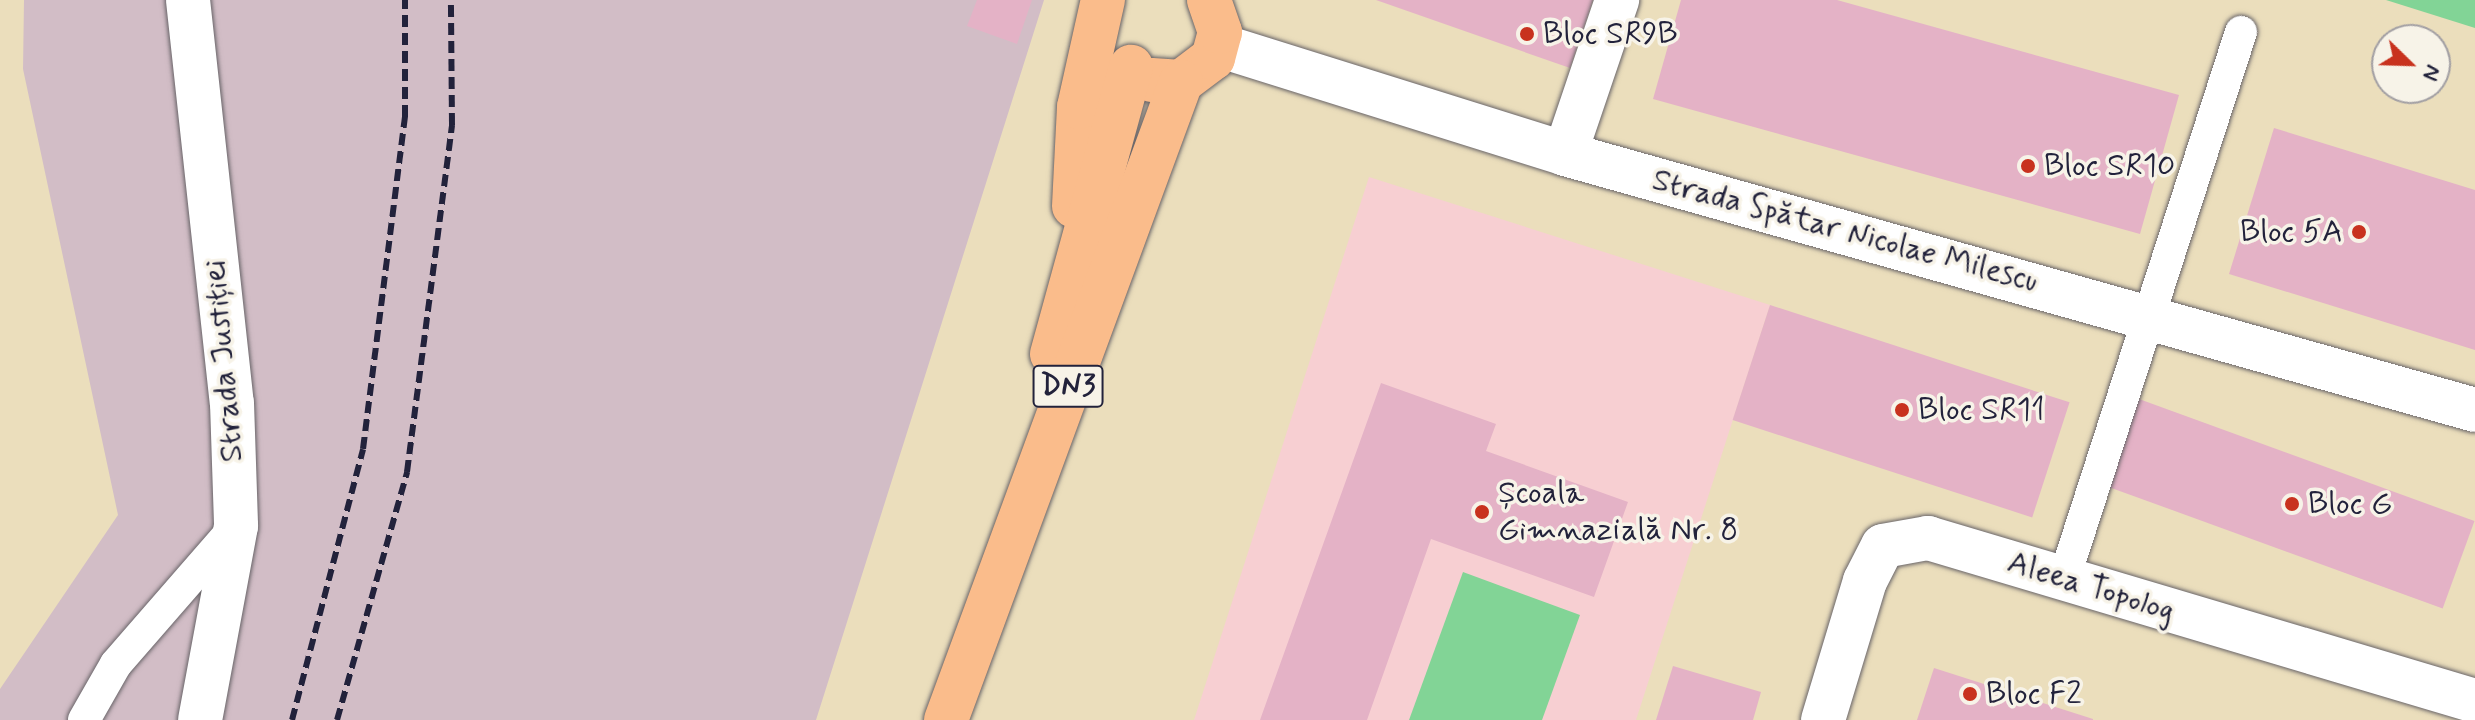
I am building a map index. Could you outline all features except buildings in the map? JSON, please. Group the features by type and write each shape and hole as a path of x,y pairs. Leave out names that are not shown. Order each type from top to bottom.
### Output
{"main road":[{"path":"1070,288 1079,107 1103,0"},
{"path":"1128,0 1118,40 1131,67 1163,83 1181,82"},
{"path":"1209,0 1218,18 1218,45"},
{"name":"DN3","path":"951,705 1181,82 1204,68 1218,45"},
{"name":"DN3","path":"951,705 1131,67"}],"street":[{"name":"Strada Justiției","path":"188,0 232,403 236,526 200,720"},
{"path":"1565,154 1617,0"},
{"name":"Strada Spătar Nicolae Milescu","path":"1218,45 1565,154 2145,314 2475,410"},
{"name":"Aleea Topolog","path":"1823,720 1865,581 1883,546 1928,538 2475,701"}],"lane":[{"path":"2064,579 2145,314 2241,32"},
{"path":"84,720 116,664 236,526"}],"shaded area":[{"path":"24,0 1044,0 816,720 0,720 0,689 118,515 23,69"},
{"name":"Școala Gimnazială Nr. 8","path":"1369,177 1770,305 1636,720 1194,720"}],"green space":[{"path":"2386,0 2475,0 2475,28"},
{"path":"1463,572 1580,615 1542,720 1409,720"}],"railway":[{"path":"292,720 363,449 405,117 405,0"},
{"path":"337,720 407,472 452,125 451,0"}],"place":[{"name":"Bloc SR9B","path":"1527,34"},
{"name":"Bloc SR10","path":"2028,166"},
{"name":"Bloc 5A","path":"2359,232"},
{"name":"Bloc SR11","path":"1902,410"},
{"name":"Bloc G","path":"2292,504"},
{"name":"Școala Gimnazială Nr. 8","path":"1482,512"},
{"name":"Bloc F2","path":"1970,694"}]}
